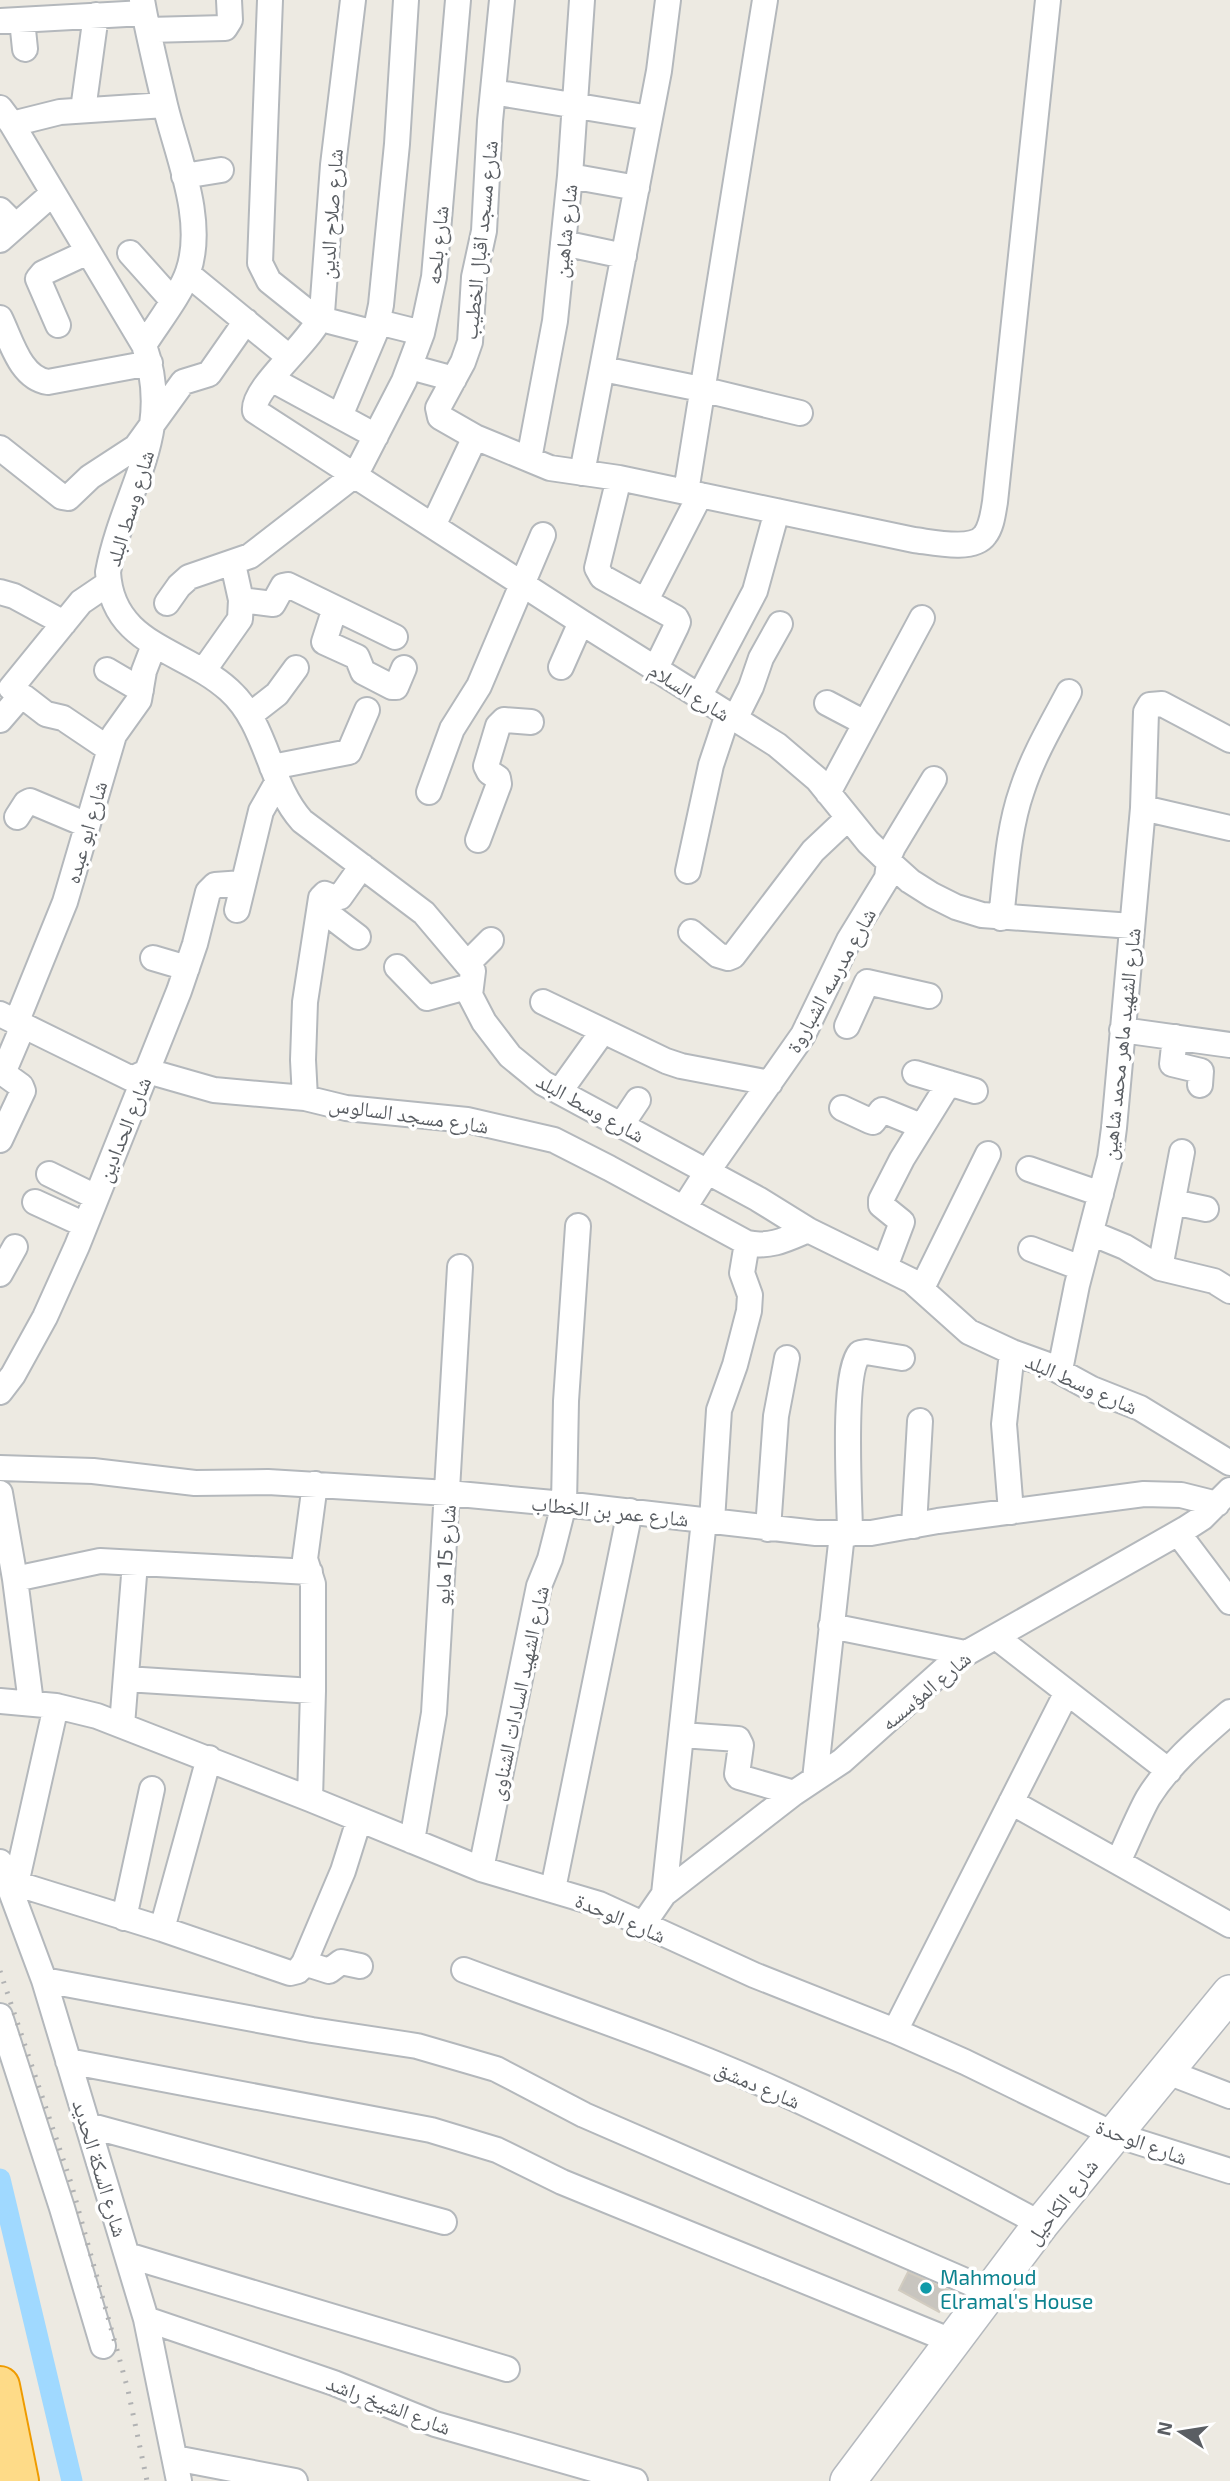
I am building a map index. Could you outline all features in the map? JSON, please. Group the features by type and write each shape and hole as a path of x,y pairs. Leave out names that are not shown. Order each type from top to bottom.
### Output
{"highway":[{"path":"0,2386 19,2481"}],"street":[{"path":"25,49 11,21 145,14 225,28 230,20 229,0"},
{"path":"270,0 260,263 269,281 320,320 422,333"},
{"name":"شارع صلاح الدين","path":"320,320 324,307 333,165 353,0"},
{"path":"340,416 376,328 396,156 406,0"},
{"name":"شارع بلحه","path":"356,474 410,367 422,333 434,276 458,0"},
{"name":"شارع مسجد اقبال الخطيب","path":"502,0 484,231 474,277 470,342 463,362 438,408 438,413 444,420 475,437 550,468 619,478 914,540 972,545 984,537 990,525 995,502 1048,0"},
{"name":"شارع شاهين","path":"528,459 553,335 570,177 582,0"},
{"path":"582,473 659,71 668,0"},
{"path":"646,600 693,494 701,389 737,187 765,0"},
{"path":"0,318 27,373 47,382 147,354 172,300 188,274 195,239 194,223 145,14"},
{"path":"83,110 96,15"},
{"path":"493,92 650,118"},
{"path":"147,354 6,116 165,105"},
{"path":"184,176 221,170"},
{"path":"570,177 637,188"},
{"path":"5,225 52,194"},
{"path":"563,243 624,256"},
{"path":"58,325 38,279 43,273 88,253"},
{"path":"130,253 172,300"},
{"path":"188,274 289,358"},
{"path":"320,320 271,379 376,436"},
{"path":"0,448 65,498 71,496 90,477 136,447 183,382 209,374 246,321"},
{"name":"شارع وسط البلد","path":"147,354 155,398 153,426 110,560 109,583 122,616 132,629 154,645 204,670 232,692 250,715 287,800 302,821 424,913 469,975 472,1000 503,1048 526,1070 560,1091 808,1230 922,1288 969,1332 1140,1408 1230,1463"},
{"path":"410,367 454,379"},
{"path":"603,369 800,413"},
{"name":"شارع السلام","path":"271,379 254,405 257,413 356,474 655,670 732,716 793,758 817,779 848,818 890,863 910,881 932,895 969,911 1001,918 1132,926"},
{"path":"433,526 475,437"},
{"path":"167,603 189,577 250,556 356,474"},
{"path":"619,478 597,568 602,577 672,614 678,622 655,670"},
{"path":"699,696 758,584 776,511"},
{"path":"429,792 452,729 479,686 543,535"},
{"path":"204,670 237,625 241,613 233,564"},
{"path":"0,720 11,688 86,598 109,583"},
{"path":"241,600 273,604 283,586 288,585 395,637"},
{"path":"1,594 14,596 64,623"},
{"path":"335,608 324,642 357,657 363,672 392,687 397,685 404,668"},
{"path":"828,793 922,618"},
{"path":"561,667 581,622"},
{"path":"688,871 711,765 732,716 751,687 761,658 780,624"},
{"name":"شارع ابو عبده","path":"0,1140 23,1093 23,1088 5,1076 3,1070 13,1021 65,902 109,749 118,726 135,709 144,671 154,645"},
{"path":"250,715 277,694 296,668"},
{"path":"107,670 141,690"},
{"path":"11,688 51,716 63,718 109,749"},
{"path":"1001,918 1013,824 1022,790 1034,759 1069,692"},
{"path":"827,703 865,723"},
{"name":"شارع الشهيد ماهر محمد شاهين","path":"1059,1370 1114,1128 1143,808 1146,712 1150,705 1162,704 1230,740"},
{"path":"466,707 500,722"},
{"path":"237,910 261,811 275,774 349,752 367,710"},
{"path":"500,722 508,719 531,722"},
{"path":"478,840 499,784 498,778 489,772 486,766 500,722"},
{"name":"شارع مدرسه الشباروة","path":"684,1208 803,1034 849,940 887,878 893,847 934,779"},
{"path":"17,817 30,801 87,825"},
{"path":"1143,808 1230,828"},
{"path":"691,932 718,955 728,958 733,956 813,851 848,818"},
{"path":"305,1098 305,1002 320,908 323,896 340,897 362,866"},
{"name":"شارع الحدادين","path":"0,1392 13,1375 45,1317 96,1196 142,1112 146,1072 187,968 209,889 215,885 243,883"},
{"path":"320,908 358,937"},
{"path":"397,967 427,998 469,975 491,940"},
{"path":"153,958 187,968"},
{"path":"836,966 867,982 929,996"},
{"path":"847,1026 867,982"},
{"path":"543,1002 681,1066 770,1083"},
{"name":"شارع مسجد السالوس","path":"13,1021 130,1078 146,1072 205,1088 305,1098 346,1108 467,1120 554,1140 747,1242 760,1246 776,1244 808,1230"},
{"path":"1122,1030 1230,1045"},
{"path":"560,1091 603,1031"},
{"path":"1175,1037 1172,1064 1201,1071 1200,1085"},
{"path":"915,1073 975,1091"},
{"path":"885,1267 902,1222 880,1203 921,1125 949,1083"},
{"path":"622,1124 638,1100"},
{"path":"842,1108 873,1122 882,1110 921,1125"},
{"path":"1160,1268 1182,1152"},
{"path":"922,1288 988,1154"},
{"path":"1029,1169 1101,1194"},
{"path":"48,1174 96,1196"},
{"path":"35,1202 85,1225"},
{"path":"1173,1202 1206,1209"},
{"name":"شارع الشهيد السادات الشناوى","path":"481,1869 539,1586 550,1559 565,1504 566,1401 578,1226"},
{"path":"1091,1233 1125,1247 1160,1268 1214,1281 1230,1290"},
{"path":"664,1895 719,1410 735,1366 749,1311 750,1296 742,1273 747,1242"},
{"path":"0,1274 15,1247"},
{"path":"1031,1249 1081,1268"},
{"name":"شارع 15 مايو","path":"412,1841 434,1713 460,1268"},
{"path":"815,1779 831,1626 846,1534 847,1425 854,1363 860,1353 866,1352 902,1358"},
{"path":"1011,1512 1004,1424 1012,1352"},
{"path":"768,1529 776,1416 787,1358"},
{"path":"914,1526 920,1421"},
{"name":"شارع عمر بن الخطاب","path":"0,1468 93,1471 195,1483 268,1482 447,1493 631,1511 768,1529 846,1534 1144,1494 1224,1497"},
{"path":"310,1799 313,1584 305,1564 315,1484"},
{"path":"0,1493 15,1579 30,1703"},
{"name":"شارع المؤسسه","path":"644,1923 664,1895 794,1793 842,1761 965,1653 1202,1518 1224,1497"},
{"path":"553,1889 631,1511"},
{"path":"1178,1532 1230,1602"},
{"path":"15,1579 100,1561 310,1572"},
{"path":"122,1725 135,1563"},
{"path":"831,1626 965,1653"},
{"path":"996,1637 1169,1771"},
{"path":"126,1679 313,1691"},
{"path":"895,2031 1066,1692"},
{"name":"شارع الوحدة","path":"0,1701 77,1710 122,1725 481,1869 599,1905 644,1923 746,1972 895,2031 974,2066 1114,2134 1230,2171"},
{"path":"56,1706 8,1875 281,1971 298,1971 304,1964 343,1871 359,1820"},
{"path":"1118,1862 1148,1800 1169,1771 1198,1740 1230,1712"},
{"path":"682,1735 738,1740 741,1745 737,1774 739,1777 794,1793"},
{"path":"162,1929 209,1758"},
{"path":"124,1918 152,1789"},
{"path":"1011,1802 1230,1925"},
{"name":"شارع السكة الحديد","path":"8,1875 44,1980 146,2319 177,2470"},
{"path":"304,1964 329,1971 341,1962 360,1966"},
{"name":"شارع دمشق","path":"464,1970 602,2020 775,2089 877,2137 1041,2224"},
{"path":"44,1980 312,2030 417,2046 496,2069 584,2115 991,2292"},
{"name":"شارع الكاحيل","path":"848,2481 1041,2224 1230,1993"},
{"path":"0,2016 5,2047 103,2346"},
{"path":"68,2061 431,2130 478,2143 516,2158 562,2182 954,2342"},
{"path":"1165,2071 1230,2096"},
{"path":"88,2125 444,2222"},
{"path":"127,2255 507,2369"},
{"name":"شارع الشيخ راشد","path":"146,2319 334,2383 435,2424 635,2481"},
{"path":"177,2470 295,2481"}],"building":[{"name":"Mahmoud Elramal's House","path":"908,2272 950,2291 939,2312 899,2290"}],"waterway":[{"path":"0,2179 72,2481"}],"railway":[{"path":"0,1971 71,2183 128,2390 147,2481"}],"place":[{"name":"Mahmoud Elramal's House","path":"926,2288"}]}
